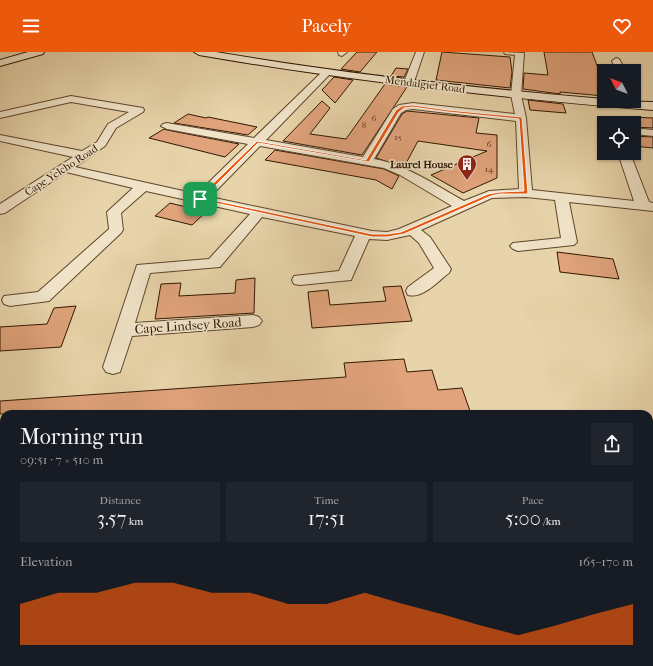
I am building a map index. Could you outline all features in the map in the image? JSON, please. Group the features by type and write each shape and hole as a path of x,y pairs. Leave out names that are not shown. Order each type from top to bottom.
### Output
{"street":[{"path":"0,60 26,52"},
{"path":"0,63 39,52"},
{"name":"Mendalgief Road","path":"199,52 327,72 516,95 597,101"},
{"path":"409,82 420,52"},
{"path":"508,52 520,53 516,95 521,118 526,193"},
{"path":"200,199 327,72"},
{"name":"Cape Yelcho Road","path":"0,115 70,94 84,100 139,110 112,126 101,144 0,210"},
{"name":"Mendalgief Road","path":"641,104 653,106"},
{"path":"367,161 398,111 403,107 413,106 521,118"},
{"path":"167,126 367,161 397,168 462,206"},
{"path":"641,132 653,133"},
{"path":"0,138 83,155"},
{"path":"627,160 648,206"},
{"path":"63,168 259,212 364,234 387,236 412,230 462,206 489,195 500,193 526,193 648,206"},
{"path":"10,300 43,297 116,230 114,212 143,186"},
{"path":"518,246 569,242 561,197"},
{"name":"Cape Lindsey Road","path":"113,367 143,268 214,264 259,212"},
{"path":"412,230 425,240 443,269 414,290"},
{"path":"300,280 345,276 364,234"},
{"name":"Cape Lindsey Road","path":"124,330 253,320"}],"building":[{"path":"357,52 377,52 360,72 341,69"},
{"path":"442,52 510,57 512,72 510,88 436,80"},
{"path":"544,52 592,52 597,65 597,95 560,92 560,94 523,89 524,73 548,75"},
{"path":"396,68 408,69 404,77 391,76"},
{"path":"334,77 353,80 335,103 322,90"},
{"path":"385,84 407,87 362,155 283,141 322,101 330,108 310,134 346,139"},
{"path":"528,100 563,104 566,113 530,110"},
{"path":"407,111 479,118 476,133 497,135 497,178 463,193 431,175 487,151 418,141 404,167 376,158 402,114"},
{"path":"188,114 257,127 248,135 174,123"},
{"path":"641,117 653,118 653,128 641,127"},
{"path":"164,129 239,144 225,157 149,138"},
{"path":"641,136 653,137 653,148 641,147"},
{"path":"275,150 384,169 399,176 392,189 376,180 265,160"},
{"path":"170,203 206,212 192,225 155,216"},
{"path":"557,252 613,259 619,279 560,272"},
{"path":"255,278 254,313 155,319 161,284 181,283 179,296 235,293 236,280"},
{"path":"401,286 412,321 312,328 308,292 328,290 330,305 386,301 383,287"},
{"path":"76,306 61,347 0,351 0,327 47,324 54,308"},
{"path":"404,359 407,372 432,370 438,390 462,388 470,410 0,410 0,401 346,377 344,363"}],"place":[{"name":"Laurel House","path":"467,181"}],"route":[{"path":"413,106 521,118 526,193 514,192 489,195 403,233 387,236 372,235 200,199 257,142 367,161 399,109 403,107 413,106"}]}
